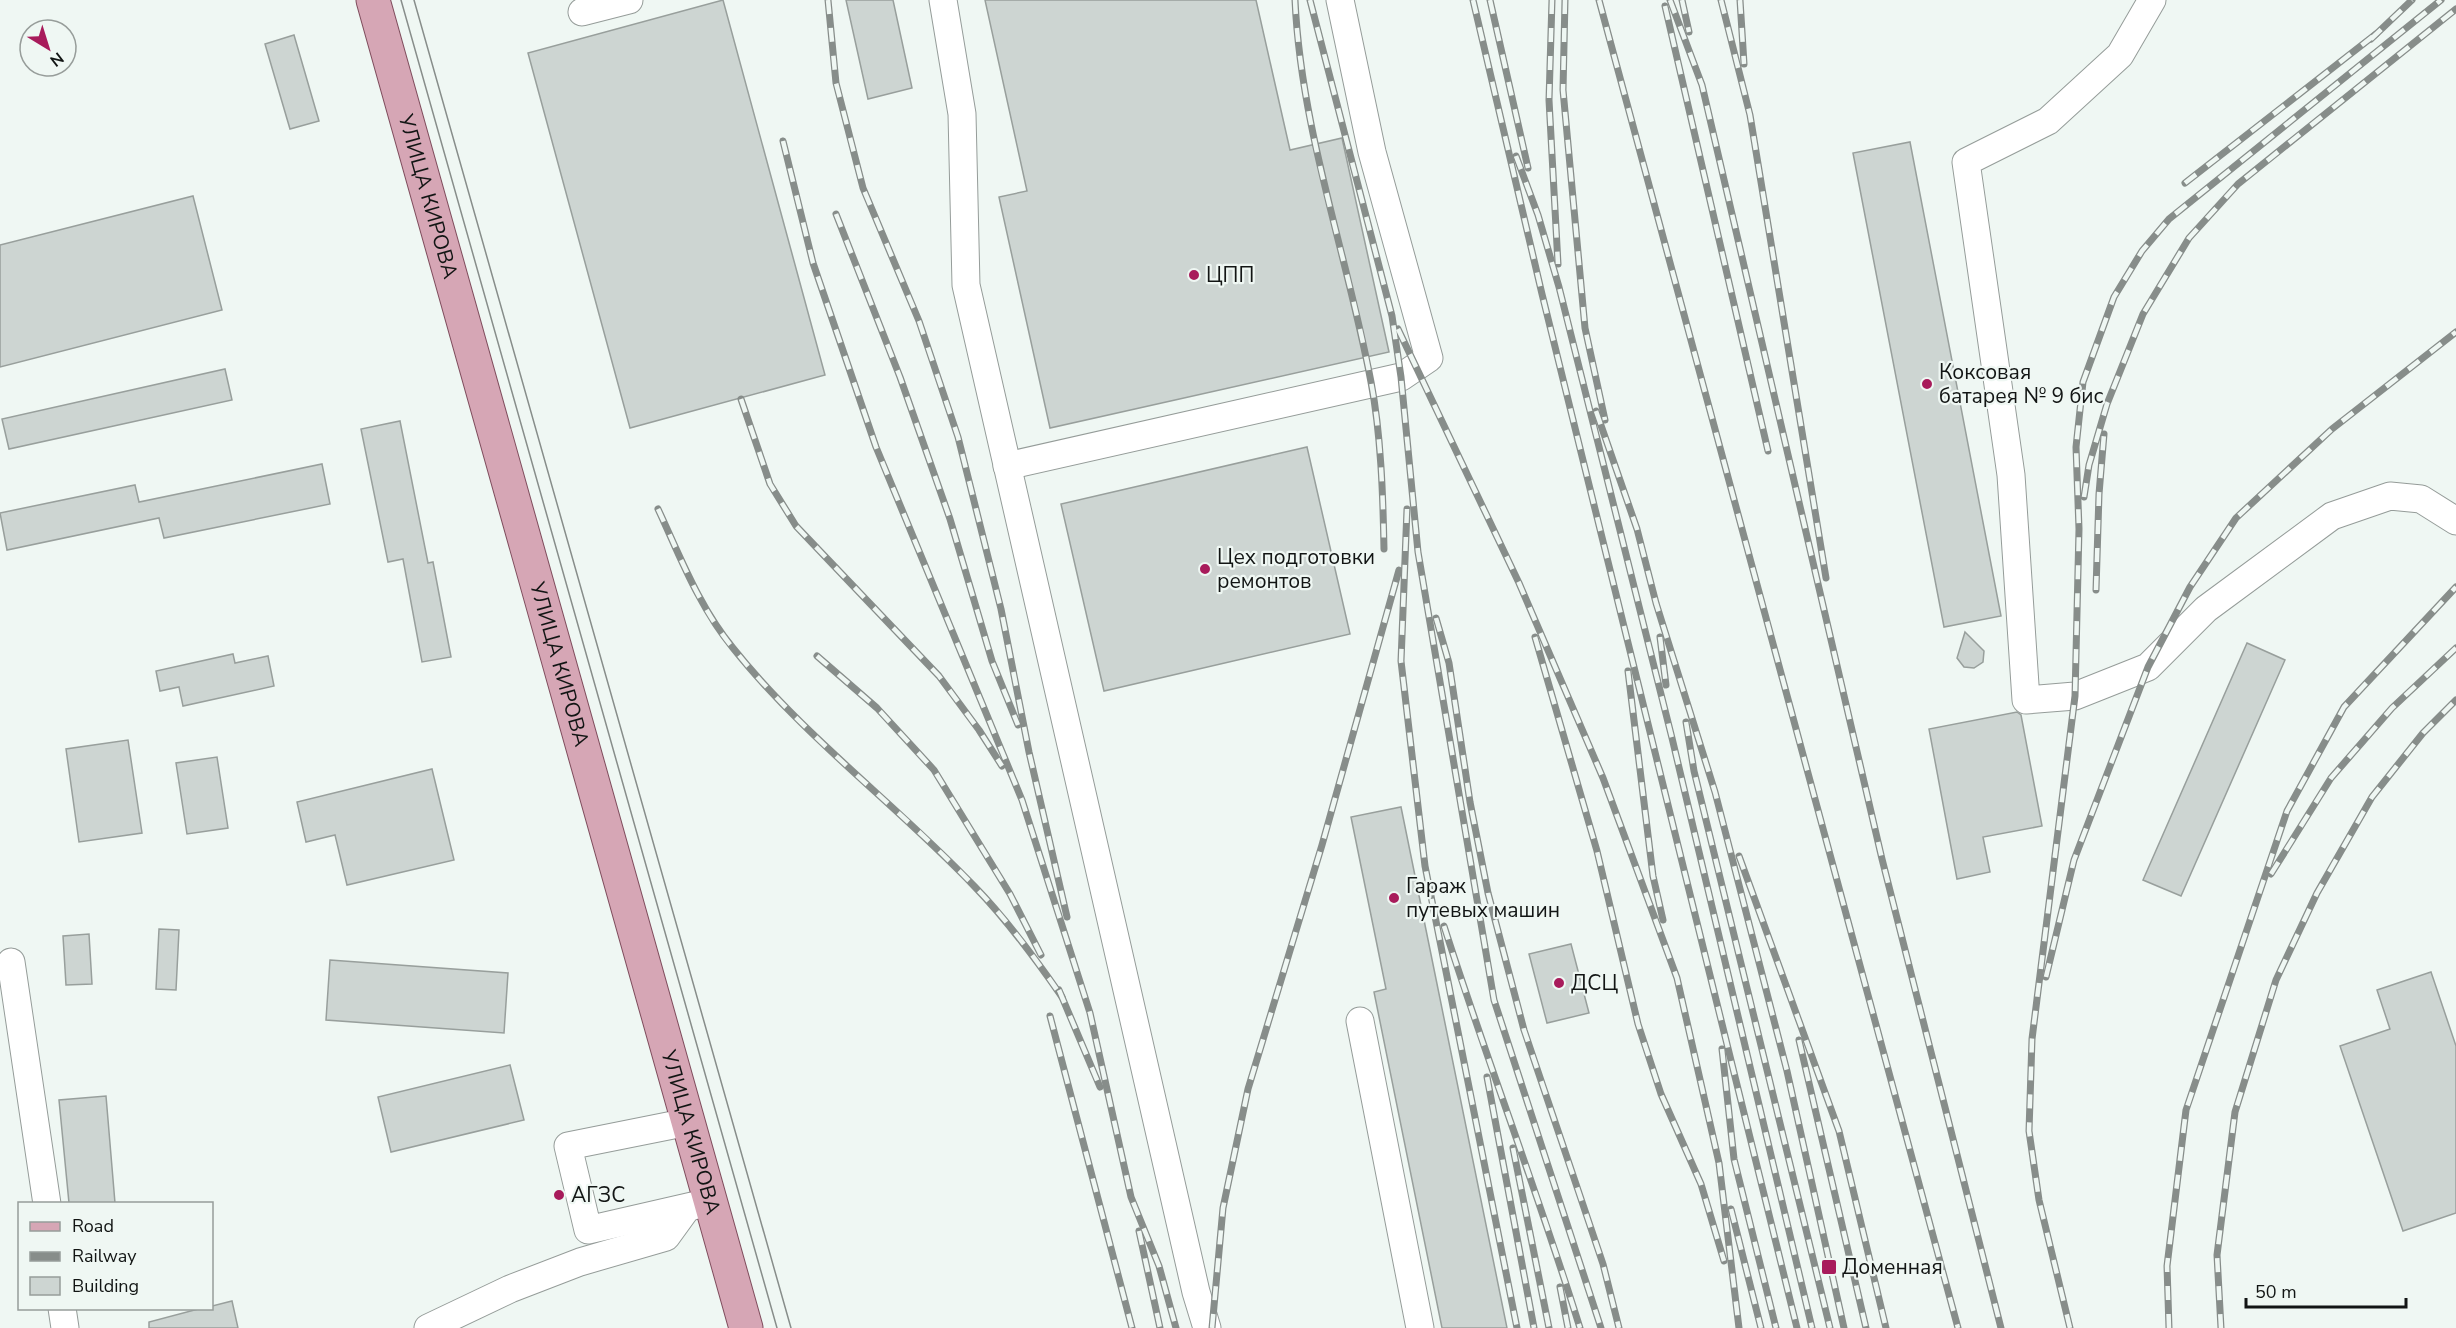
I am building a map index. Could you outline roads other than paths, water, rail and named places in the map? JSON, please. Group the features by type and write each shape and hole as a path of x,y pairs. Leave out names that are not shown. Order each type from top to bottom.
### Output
{"main road":[{"name":"УЛИЦА КИРОВА","path":"373,0 688,1122 698,1205 746,1328"}],"lane":[{"path":"582,12 629,0"},
{"path":"943,0 962,114 966,285 1193,1280 1207,1328"},
{"path":"1007,466 1401,377 1429,358 1372,152 1340,0"},
{"path":"2152,0 2121,56 2048,121 1966,162 2011,475 2026,700 2075,696 2148,667 2206,609 2332,516 2390,496 2421,499 2456,520"},
{"path":"10,962 46,1202"},
{"path":"1360,1021 1420,1328"},
{"path":"688,1122 568,1146 588,1230 698,1205"},
{"path":"428,1328 510,1288 580,1262 666,1237 698,1205"},
{"path":"62,1310 65,1328"}],"tram line":[{"path":"401,0 777,1328"},
{"path":"414,0 791,1328"}],"railway":[{"path":"828,0 836,83 863,188 919,321 958,437 1001,609 1029,752 1067,917"},
{"path":"1295,0 1299,49 1315,145 1371,382 1381,465 1384,549"},
{"path":"1310,0 1392,316 1401,377 1418,552 1494,1000 1601,1328"},
{"path":"1473,0 1542,294 1797,1328"},
{"path":"1490,0 1528,168"},
{"path":"1552,0 1549,100 1558,264"},
{"path":"1565,0 1563,90 1585,328 1605,420"},
{"path":"1599,0 1958,1328"},
{"path":"1670,0 1702,85 1882,859 2001,1328"},
{"path":"1682,0 1689,32"},
{"path":"1721,0 1750,115 1826,578"},
{"path":"1740,0 1744,64"},
{"path":"2371,39 2412,0"},
{"path":"2070,1328 2039,1200 2029,1131 2032,1039 2075,696 2079,529 2076,447 2083,382 2114,297 2142,251 2169,219 2441,0"},
{"path":"1665,6 1768,451"},
{"path":"2084,497 2089,465 2107,404 2143,314 2189,238 2238,184 2456,9"},
{"path":"2185,183 2376,34"},
{"path":"783,141 813,263 876,447 1022,800 1090,1013 1131,1197 1159,1266 1176,1328"},
{"path":"1516,156 1538,215 1559,287 1672,738 1812,1328"},
{"path":"836,214 900,377 950,519 992,661 1018,725"},
{"path":"1398,329 1519,583 1603,778 1677,978 1719,1163 1739,1328"},
{"path":"2046,977 2074,860 2148,667 2190,587 2236,518 2332,429 2456,332"},
{"path":"741,399 770,484 796,526 939,676 979,730 1002,766"},
{"path":"1596,411 1637,529 1656,603 1715,792 1787,1071 1844,1328"},
{"path":"2096,590 2099,494 2104,434"},
{"path":"658,509 700,598 733,648 820,741 975,887 1021,940 1062,997"},
{"path":"1407,509 1401,661 1425,866 1517,1328"},
{"path":"1212,1328 1223,1208 1248,1089 1322,845 1399,570"},
{"path":"2169,1328 2167,1266 2186,1110 2287,811 2344,707 2456,587"},
{"path":"1436,618 1449,663 1470,802 1488,893 1524,1030 1603,1264 1619,1328"},
{"path":"1535,637 1597,851 1638,1024 1661,1094 1701,1184 1724,1261"},
{"path":"1660,637 1666,685"},
{"path":"2271,874 2331,778 2392,708 2456,648"},
{"path":"817,656 877,708 934,770 1010,894 1041,955"},
{"path":"1628,671 1653,876 1663,920"},
{"path":"2221,1328 2217,1255 2235,1112 2276,980 2317,893 2372,797 2423,733 2456,700"},
{"path":"1686,722 1694,771 1830,1328"},
{"path":"1739,856 1839,1131 1886,1328"},
{"path":"1444,926 1580,1328"},
{"path":"1059,990 1100,1087"},
{"path":"1050,1016 1132,1328"},
{"path":"1799,1040 1866,1328"},
{"path":"1722,1049 1734,1159 1776,1328"},
{"path":"1487,1077 1534,1328"},
{"path":"1513,1148 1549,1328"},
{"path":"1731,1209 1761,1328"},
{"path":"1139,1231 1160,1328"},
{"path":"1560,1287 1568,1328"}],"place":[{"name":"ЦПП","path":"1194,275"},
{"name":"Коксовая батарея № 9 бис","path":"1927,384"},
{"name":"Цех подготовки ремонтов","path":"1205,569"},
{"name":"Гараж путевых машин","path":"1394,898"},
{"name":"ДСЦ","path":"1559,983"},
{"name":"АГЗС","path":"559,1195"},
{"name":"Доменная","path":"1829,1267"}]}
